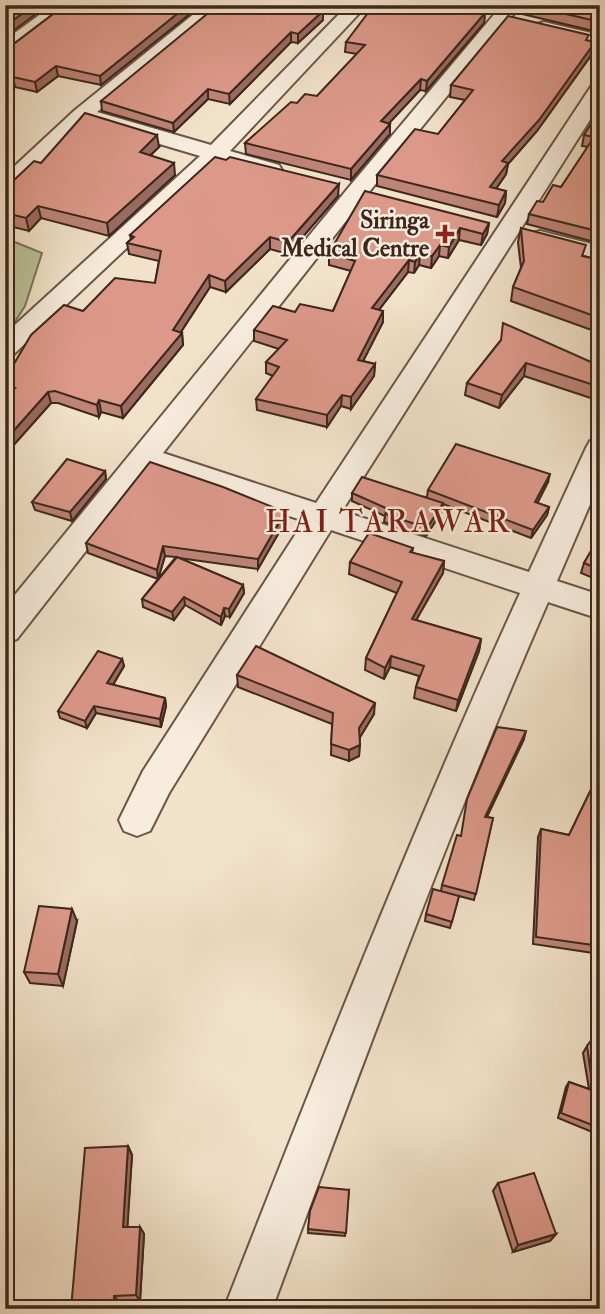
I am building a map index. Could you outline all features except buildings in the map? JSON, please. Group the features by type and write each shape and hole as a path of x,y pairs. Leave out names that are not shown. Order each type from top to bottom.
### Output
{"street":[{"path":"5,49 65,5"},
{"path":"5,187 82,114 216,5"},
{"path":"5,348 215,155 358,5"},
{"path":"5,630 498,12 600,41"},
{"path":"137,820 194,721 323,517 496,227 600,88"},
{"path":"82,114 215,155 292,175"},
{"path":"331,185 382,198"},
{"path":"496,227 600,253"},
{"path":"248,1309 384,952 464,754 600,448"},
{"path":"144,457 600,607"}],"green space":[{"path":"5,238 42,253 25,306 5,337"}],"place":[{"name":"Siringa Medical Centre","path":"445,234"}],"district":[{"name":"HAI TARAWAR","path":"388,521"}]}
